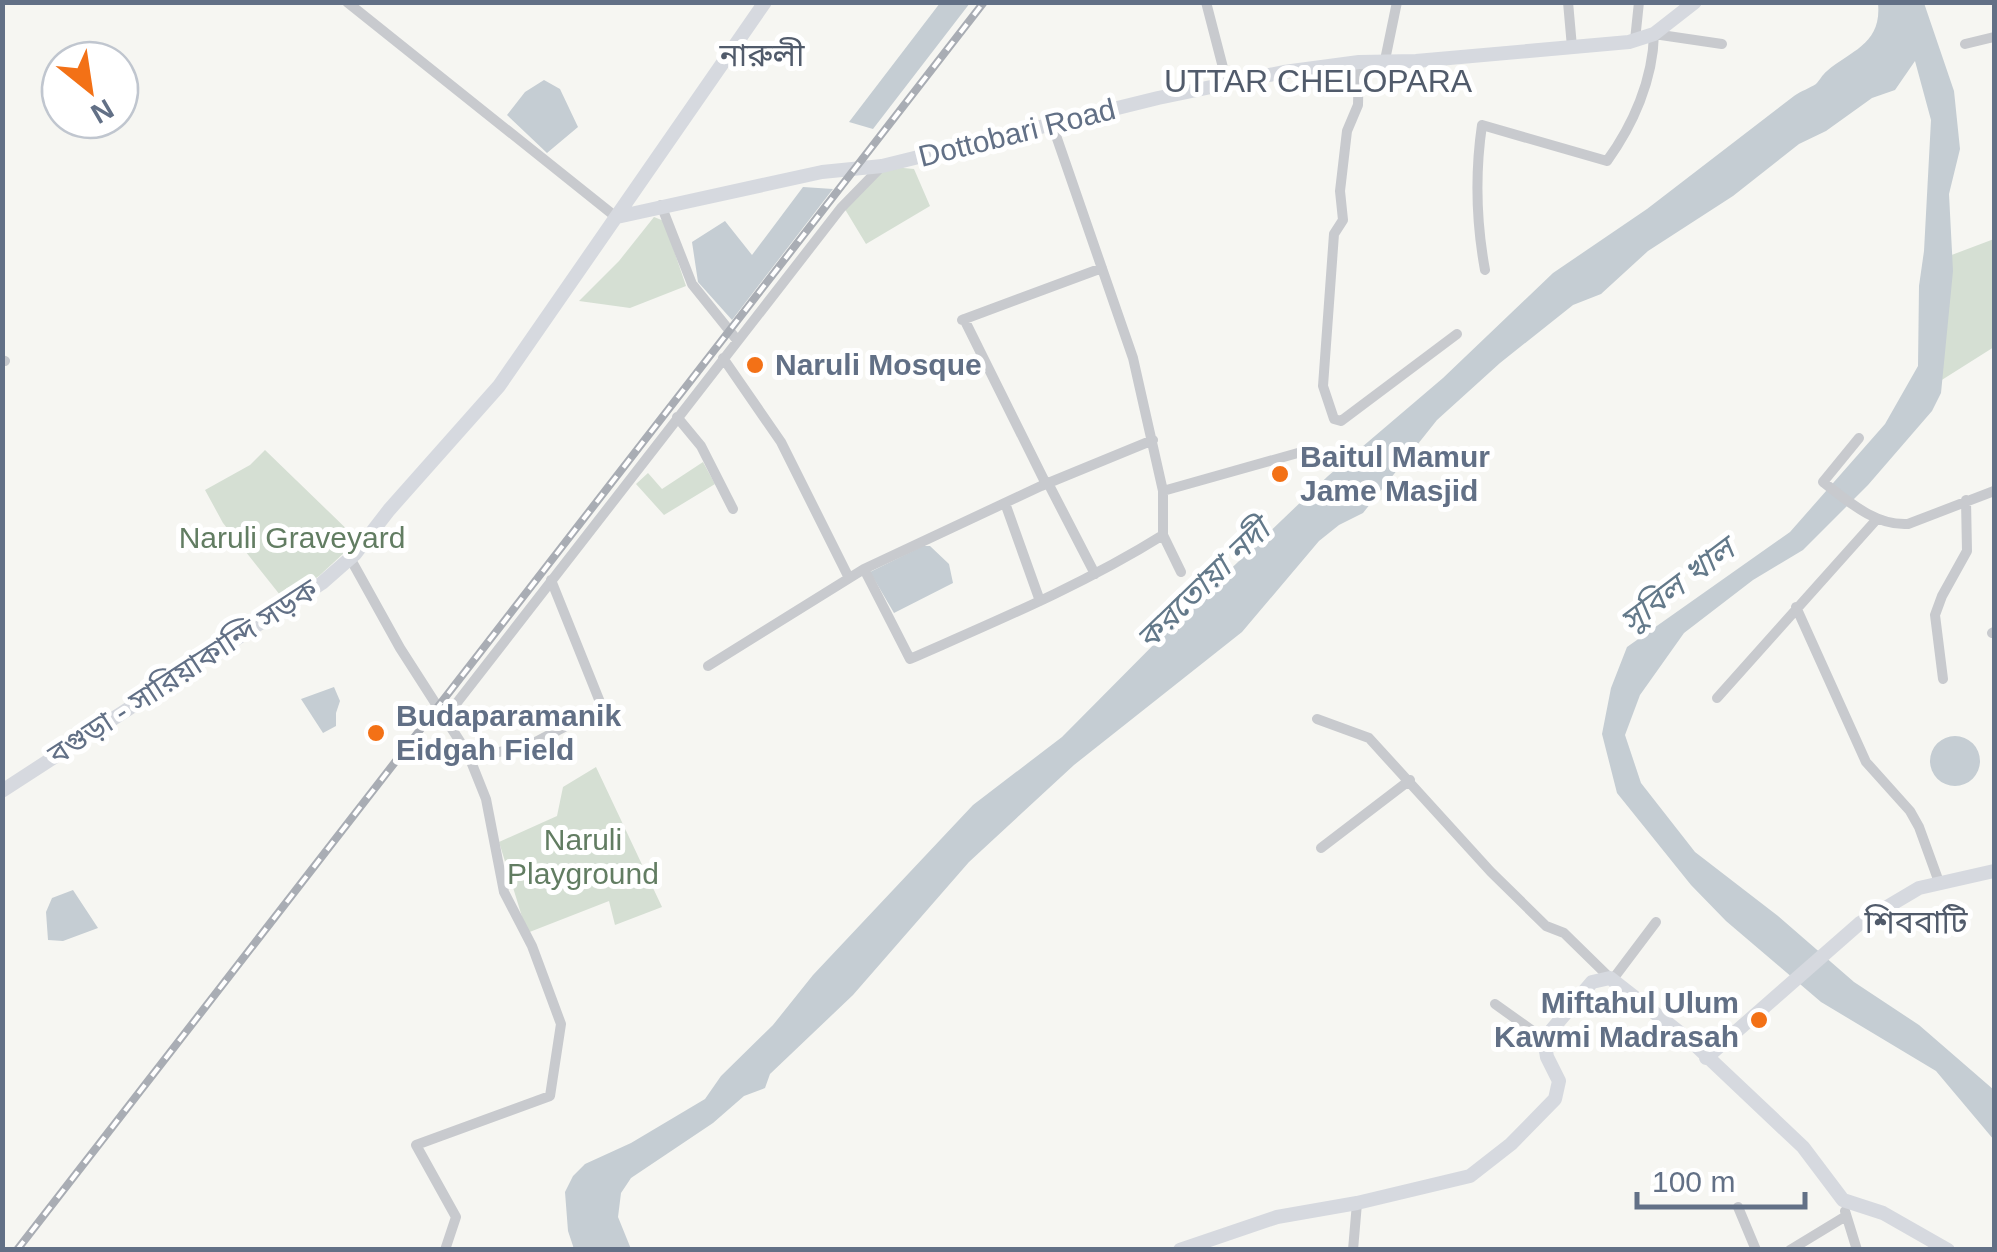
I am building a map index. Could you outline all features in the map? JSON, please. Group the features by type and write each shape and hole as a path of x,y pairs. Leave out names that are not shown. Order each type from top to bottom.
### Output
{"street":[{"path":"346,2 616,217"},
{"name":"বগুড়া - সারিয়াকান্দি সড়ক","path":"2,791 322,583 350,558 499,386 765,2"},
{"path":"1206,2 1226,84"},
{"path":"1385,60 1397,2"},
{"path":"1568,2 1572,47"},
{"path":"1636,40 1639,2"},
{"name":"Dottobari Road","path":"616,217 822,172 882,166 1226,84 1359,62 1416,61 1636,40 1654,34 1695,2"},
{"path":"1486,270 1479,238 1476,163 1482,124 1606,161 1629,130 1654,57 1654,34 1722,44"},
{"path":"1965,44 1994,37"},
{"path":"1359,62 1358,106 1347,131 1340,191 1343,220 1334,234 1325,341 1323,386 1334,419 1340,421 1457,334"},
{"path":"1052,124 1133,358 1163,491 1163,535 1181,572"},
{"path":"445,718 841,208 882,166"},
{"path":"661,205 692,284 738,340"},
{"path":"1096,574 963,320 1102,268"},
{"path":"723,358 780,442 849,578"},
{"path":"678,417 701,446 733,509"},
{"path":"1859,438 1823,482 1877,519 1893,525 1908,524 1994,491"},
{"path":"708,666 864,569 1047,483 1153,440"},
{"path":"1163,491 1312,449"},
{"path":"1942,679 1935,615 1967,551 1966,500"},
{"path":"1004,503 1040,601"},
{"path":"1717,698 1877,519"},
{"path":"864,569 910,658 1096,574 1163,535"},
{"path":"350,558 400,648 470,759 486,799 504,892 532,946 561,1024 550,1096 416,1146 456,1217 445,1250"},
{"path":"470,759 532,744 602,707 551,580"},
{"path":"1796,607 1866,762 1910,811 1939,882"},
{"path":"1317,719 1361,733 1546,926 1564,933 1655,1011 1803,1148 1845,1208 1858,1250"},
{"path":"1321,848 1410,780"},
{"path":"1706,1058 1882,907 1919,888 1994,871"},
{"path":"1544,1040 1592,982 1612,978 1656,922"},
{"path":"1180,1250 1277,1217 1358,1204 1458,1181 1491,1162 1555,1100 1559,1081 1547,1057 1544,1040 1496,1004"},
{"path":"1352,1250 1358,1204"},
{"path":"1738,1208 1756,1250"},
{"path":"1790,1250 1845,1208 1884,1213 1948,1250"}],"green space":[{"path":"882,166 914,169 930,206 866,244 843,206"},
{"path":"654,217 664,221 686,286 630,308 579,301 619,261"},
{"path":"1994,239 1994,347 1937,383 1941,259"},
{"name":"Naruli Graveyard","path":"265,450 358,540 319,576 284,600 223,523 205,490 250,465"},
{"path":"703,462 715,484 664,515 636,484 648,473 662,489"},
{"name":"Naruli Playground","path":"596,767 662,907 615,925 609,901 527,933 499,842 557,816 563,787"}],"shaded area":[{"path":"940,3 970,3 873,129 849,122"},
{"path":"1878,3 1924,3 1954,91 1960,149 1949,194 1953,271 1941,393 1932,411 1868,485 1803,550 1753,580 1684,633 1640,695 1625,735 1641,783 1695,852 1854,982 1919,1025 1994,1090 1994,1140 1936,1071 1821,1002 1726,921 1691,885 1617,793 1602,734 1611,688 1627,647 1790,532 1885,424 1918,366 1919,286 1931,120 1915,61 1895,90 1872,98 1826,131 1799,144 1733,196 1648,251 1601,294 1573,305 1500,363 1437,420 1363,513 1319,541 1242,632 1074,765 969,862 853,995 770,1074 765,1088 744,1096 713,1123 631,1178 621,1193 618,1217 631,1249 574,1249 568,1231 565,1192 585,1164 631,1143 705,1099 721,1076 773,1025 813,975 973,805 1062,737 1328,476 1443,378 1553,273 1647,209 1794,96 1816,84 1863,44 1875,28"},
{"path":"544,80 560,89 578,127 547,153 507,115 525,92"},
{"path":"803,187 833,189 732,320 698,282 692,242 725,221 752,255"},
{"path":"930,546 949,564 953,583 894,613 870,572"},
{"path":"334,687 340,701 336,726 323,733 301,699"},
{"path":"1955,736 1973,743 1980,761 1973,779 1955,786 1937,779 1930,761 1937,743"},
{"path":"73,890 98,928 63,941 48,940 46,912 52,898"}],"railway":[{"path":"17,1250 984,2"}],"place":[{"name":"Naruli Mosque","path":"755,365"},
{"name":"Baitul Mamur Jame Masjid","path":"1280,474"},
{"name":"Budaparamanik Eidgah Field","path":"376,733"},
{"name":"Miftahul Ulum Kawmi Madrasah","path":"1759,1020"}],"district":[{"name":"নারুলী","path":"762,55"},
{"name":"UTTAR CHELOPARA","path":"1318,81"},
{"name":"শিববাটি","path":"1916,922"}],"water label":[{"name":"করতোয়া নদী","path":"1203,584"},
{"name":"সুবিল খাল","path":"1677,585"}]}
